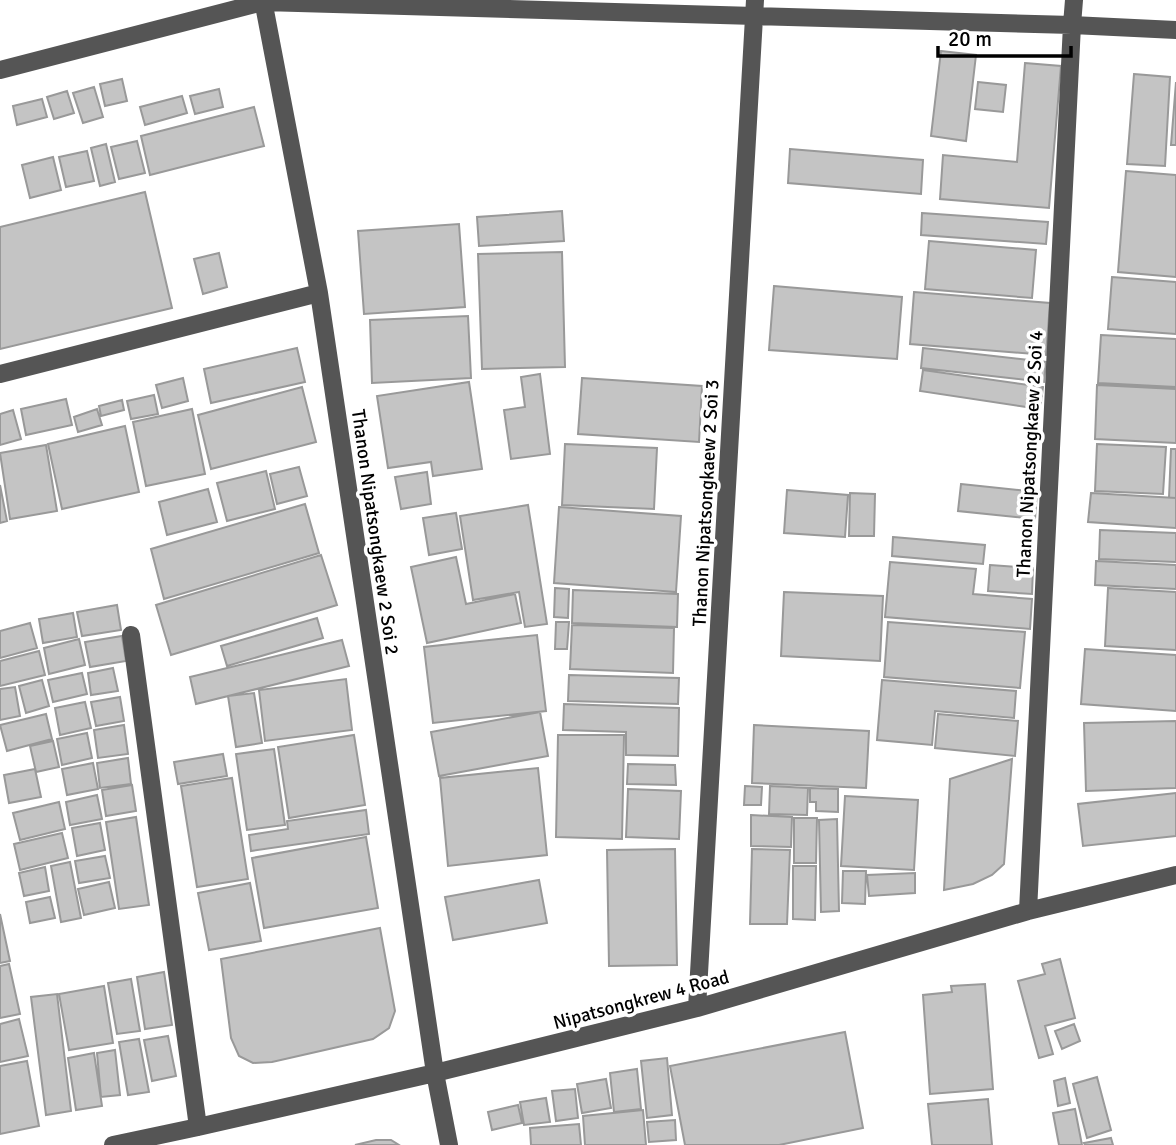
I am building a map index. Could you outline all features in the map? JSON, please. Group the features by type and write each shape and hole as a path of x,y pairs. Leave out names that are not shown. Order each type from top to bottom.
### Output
{"street":[{"name":"Thanon Nipatsongkaew 2 Soi 4","path":"1028,911 1074,0"},
{"path":"0,70 263,1 754,8 1176,30"},
{"name":"Thanon Nipatsongkaew 2 Soi 2","path":"263,1 319,293 435,1073 449,1145"},
{"name":"Thanon Nipatsongkaew 2 Soi 3","path":"697,1008 754,8"},
{"path":"0,374 319,293"},
{"path":"131,635 198,1127"},
{"name":"Nipatsongkrew 4 Road","path":"113,1145 139,1142 435,1073 697,1008 1028,911 1176,875"}],"building":[{"path":"941,51 976,55 966,141 931,136"},
{"path":"1025,63 1061,66 1049,208 940,199 943,155 1017,162"},
{"path":"1134,74 1170,77 1165,166 1127,164"},
{"path":"122,79 127,101 105,106 100,84"},
{"path":"978,82 1006,85 1003,112 975,109"},
{"path":"1176,82 1176,145 1171,145"},
{"path":"94,87 103,117 83,123 73,93"},
{"path":"219,89 223,107 195,114 190,96"},
{"path":"67,91 74,113 54,119 47,97"},
{"path":"182,96 187,113 145,125 140,107"},
{"path":"42,99 47,117 17,125 13,106"},
{"path":"254,107 264,146 150,175 141,136"},
{"path":"137,141 145,173 119,179 111,147"},
{"path":"106,144 115,182 100,186 91,148"},
{"path":"790,149 923,160 921,194 788,183"},
{"path":"87,151 94,181 66,187 59,157"},
{"path":"53,157 61,190 30,198 22,165"},
{"path":"1126,171 1176,175 1176,277 1118,272"},
{"path":"145,192 172,308 0,349 0,227"},
{"path":"562,211 564,241 479,246 477,217"},
{"path":"922,213 1048,222 1046,244 921,235"},
{"path":"459,224 465,307 364,314 358,231"},
{"path":"929,241 1036,250 1032,298 925,289"},
{"path":"562,252 565,367 482,369 478,254"},
{"path":"219,253 227,287 203,294 194,259"},
{"path":"1112,277 1176,282 1176,334 1108,329"},
{"path":"774,286 902,297 897,359 769,350"},
{"path":"914,292 1050,303 1046,355 910,344"},
{"path":"468,316 471,378 372,383 370,320"},
{"path":"1101,335 1176,339 1176,387 1098,383"},
{"path":"297,348 305,382 211,403 204,369"},
{"path":"923,348 1046,362 1044,382 921,368"},
{"path":"923,370 1043,387 1040,409 920,391"},
{"path":"540,374 550,454 511,459 504,410 525,407 521,377"},
{"path":"183,378 188,401 162,408 156,385"},
{"path":"582,378 702,386 699,442 578,434"},
{"path":"469,382 482,469 433,476 431,462 388,468 377,396"},
{"path":"1097,385 1176,389 1176,443 1095,439"},
{"path":"302,387 316,442 211,469 198,415"},
{"path":"154,395 158,414 131,419 127,401"},
{"path":"66,399 72,425 26,435 21,409"},
{"path":"122,400 124,410 101,416 99,406"},
{"path":"97,409 102,425 78,432 74,417"},
{"path":"192,409 205,474 146,486 133,422"},
{"path":"13,410 21,439 0,445 0,414"},
{"path":"125,426 139,492 62,509 48,444"},
{"path":"565,444 657,448 654,509 562,505"},
{"path":"1097,444 1166,447 1163,494 1095,491"},
{"path":"46,445 57,511 10,519 0,453"},
{"path":"1171,449 1176,449 1176,498 1169,498"},
{"path":"299,467 307,496 277,504 270,474"},
{"path":"266,471 275,509 227,521 217,483"},
{"path":"427,472 431,504 401,509 395,477"},
{"path":"961,484 1037,492 1035,519 958,511"},
{"path":"0,485 7,521 0,523"},
{"path":"208,489 217,522 167,535 159,502"},
{"path":"787,490 848,495 845,537 784,533"},
{"path":"850,493 875,494 874,536 849,536"},
{"path":"1091,493 1176,498 1176,528 1088,522"},
{"path":"305,504 319,553 164,599 151,549"},
{"path":"528,505 547,624 525,627 519,592 473,600 460,516"},
{"path":"559,507 681,516 676,592 554,583"},
{"path":"456,513 462,549 429,555 423,518"},
{"path":"1100,530 1176,533 1176,562 1099,559"},
{"path":"893,537 985,545 983,564 892,556"},
{"path":"321,555 337,605 171,655 156,605"},
{"path":"456,557 466,604 515,594 521,623 427,643 411,567"},
{"path":"1096,561 1176,565 1176,589 1095,585"},
{"path":"890,562 976,569 973,594 1032,599 1030,629 885,617"},
{"path":"990,565 1033,568 1032,594 988,591"},
{"path":"555,588 569,589 568,618 554,617"},
{"path":"1108,588 1176,592 1176,650 1105,646"},
{"path":"573,590 678,594 677,627 572,623"},
{"path":"784,592 883,596 880,661 781,656"},
{"path":"117,605 121,630 82,636 77,612"},
{"path":"73,613 77,637 43,643 39,619"},
{"path":"317,618 323,638 227,666 221,646"},
{"path":"556,622 569,622 567,649 555,649"},
{"path":"888,622 1025,632 1020,688 884,677"},
{"path":"30,623 37,648 0,658 0,631"},
{"path":"572,625 674,628 673,673 570,669"},
{"path":"537,635 546,711 433,723 424,647"},
{"path":"122,636 126,661 90,667 85,642"},
{"path":"79,639 85,665 49,674 44,648"},
{"path":"342,640 349,666 196,704 190,677"},
{"path":"1085,649 1176,655 1176,711 1081,704"},
{"path":"39,651 45,675 0,686 0,661"},
{"path":"113,668 118,691 91,695 88,673"},
{"path":"82,673 87,694 53,702 48,680"},
{"path":"569,675 679,678 678,704 568,701"},
{"path":"346,679 352,730 265,741 259,690"},
{"path":"42,680 49,706 26,713 19,686"},
{"path":"882,680 1016,691 1014,718 935,711 932,745 877,740"},
{"path":"15,687 20,716 0,720 0,689"},
{"path":"254,693 262,743 236,747 228,696"},
{"path":"120,697 124,721 96,726 91,702"},
{"path":"85,702 91,728 60,735 55,708"},
{"path":"564,704 679,708 678,756 626,755 626,732 563,730"},
{"path":"540,712 548,756 439,776 431,732"},
{"path":"46,714 52,739 7,751 0,725"},
{"path":"938,714 1018,721 1015,756 935,748"},
{"path":"1176,721 1176,788 1086,791 1084,723"},
{"path":"124,725 128,754 98,758 94,730"},
{"path":"754,725 869,731 866,788 752,783"},
{"path":"87,733 92,758 62,765 57,739"},
{"path":"354,735 365,805 289,818 278,747"},
{"path":"558,735 624,735 622,839 556,837"},
{"path":"53,741 59,767 36,772 30,746"},
{"path":"274,749 285,825 247,830 236,754"},
{"path":"223,754 227,776 178,784 174,762"},
{"path":"128,758 131,784 100,788 97,763"},
{"path":"1012,759 1004,864 992,875 973,884 944,890 950,779"},
{"path":"93,763 98,789 67,795 62,769"},
{"path":"628,764 675,765 676,785 627,784"},
{"path":"538,768 547,855 448,866 440,778"},
{"path":"35,769 41,797 9,803 4,775"},
{"path":"232,778 248,879 197,887 181,786"},
{"path":"132,785 136,811 106,816 102,790"},
{"path":"745,786 762,787 761,805 744,805"},
{"path":"770,786 808,788 807,815 769,814"},
{"path":"810,788 838,789 838,812 816,811 816,802 810,802"},
{"path":"628,789 681,791 679,839 626,837"},
{"path":"1176,793 1176,836 1083,846 1078,804"},
{"path":"97,795 102,819 70,825 66,802"},
{"path":"845,796 918,800 914,870 841,866"},
{"path":"59,802 65,829 20,840 13,813"},
{"path":"366,810 369,834 251,851 249,835 288,829 287,821"},
{"path":"751,815 792,817 791,847 751,846"},
{"path":"136,817 149,905 119,909 106,822"},
{"path":"794,818 817,818 816,863 794,863"},
{"path":"837,819 839,911 821,912 819,820"},
{"path":"100,823 105,850 77,856 72,828"},
{"path":"62,833 68,858 20,870 14,844"},
{"path":"366,837 378,908 264,928 252,858"},
{"path":"675,849 677,965 609,966 607,850"},
{"path":"752,849 790,850 787,924 750,924"},
{"path":"105,856 110,878 79,883 75,861"},
{"path":"70,862 81,918 61,922 51,866"},
{"path":"793,866 816,866 815,920 793,919"},
{"path":"45,867 49,891 24,896 19,873"},
{"path":"843,871 866,871 865,904 842,903"},
{"path":"915,873 915,893 869,896 867,875"},
{"path":"539,880 547,923 453,940 445,897"},
{"path":"109,882 115,908 84,915 78,889"},
{"path":"250,883 261,941 209,950 198,893"},
{"path":"50,897 55,918 30,923 26,902"},
{"path":"0,914 10,961 0,963"},
{"path":"380,928 395,1011 389,1028 373,1039 272,1062 253,1063 239,1056 231,1038 221,959"},
{"path":"1060,959 1075,1018 1045,1026 1053,1054 1039,1058 1018,981 1045,974 1042,964"},
{"path":"9,964 20,1014 0,1018 0,966"},
{"path":"164,972 172,1025 145,1029 137,977"},
{"path":"131,979 140,1031 117,1034 108,983"},
{"path":"985,984 993,1089 930,1094 923,995 952,992 951,986"},
{"path":"104,986 113,1043 69,1050 59,994"},
{"path":"57,994 71,1111 46,1115 31,997"},
{"path":"19,1019 28,1056 0,1062 0,1024"},
{"path":"1074,1024 1080,1041 1062,1049 1055,1031"},
{"path":"845,1032 863,1128 779,1145 685,1145 670,1066"},
{"path":"168,1036 176,1076 152,1081 144,1040"},
{"path":"139,1039 149,1092 128,1095 119,1042"},
{"path":"115,1050 120,1095 101,1097 97,1053"},
{"path":"94,1053 102,1106 76,1110 68,1058"},
{"path":"667,1058 672,1115 647,1118 641,1061"},
{"path":"27,1061 39,1126 0,1134 0,1066"},
{"path":"637,1069 641,1109 614,1112 610,1073"},
{"path":"1097,1077 1111,1130 1087,1138 1073,1084"},
{"path":"1065,1078 1070,1103 1058,1106 1054,1081"},
{"path":"606,1079 611,1108 582,1113 577,1084"},
{"path":"575,1089 578,1118 556,1121 552,1091"},
{"path":"546,1098 550,1122 524,1125 520,1102"},
{"path":"988,1099 992,1145 932,1145 928,1104"},
{"path":"518,1105 522,1123 492,1130 488,1112"},
{"path":"1075,1109 1082,1145 1059,1145 1053,1113"},
{"path":"643,1110 646,1145 585,1145 583,1116"},
{"path":"675,1120 676,1140 649,1142 647,1122"},
{"path":"579,1124 581,1145 531,1145 530,1128"},
{"path":"1111,1138 1113,1145 1084,1143"},
{"path":"391,1140 399,1145 355,1145"}]}
